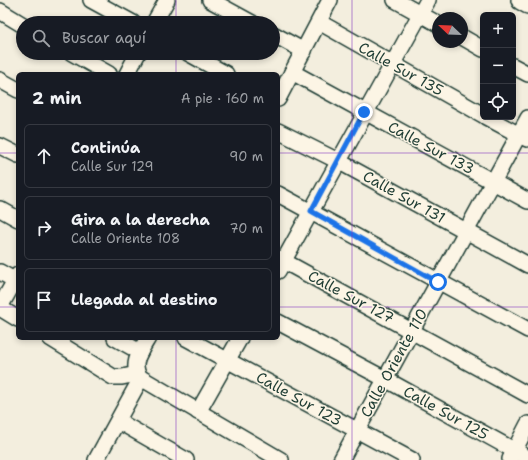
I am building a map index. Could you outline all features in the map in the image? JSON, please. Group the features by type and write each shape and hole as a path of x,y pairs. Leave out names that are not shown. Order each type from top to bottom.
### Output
{"main road":[{"path":"521,0 528,4"}],"street":[{"path":"91,0 120,16"},
{"path":"158,16 166,0"},
{"path":"210,0 239,16"},
{"path":"280,95 329,0"},
{"path":"395,0 432,21"},
{"path":"280,264 428,0"},
{"path":"0,11 16,21"},
{"name":"Calle Sur 135","path":"319,22 480,113"},
{"path":"280,38 304,51"},
{"path":"468,40 481,48"},
{"path":"84,60 105,72"},
{"path":"128,72 134,60"},
{"path":"201,60 222,72"},
{"path":"516,68 528,74"},
{"name":"Calle Sur 133","path":"292,72 528,201"},
{"path":"0,80 16,89"},
{"name":"Calle Oriente 110","path":"341,460 493,182 523,137 528,118"},
{"path":"492,120 523,137"},
{"name":"Calle Sur 131","path":"280,132 338,161 528,265"},
{"path":"0,146 16,154"},
{"path":"280,195 528,330"},
{"path":"0,209 16,218"},
{"name":"Calle Sur 127","path":"280,264 412,330 528,395"},
{"path":"0,272 16,279"},
{"path":"16,281 0,308 16,318"},
{"name":"Calle Sur 125","path":"280,323 385,379 512,455 528,458"},
{"path":"53,340 113,376 139,376"},
{"path":"119,340 140,352"},
{"path":"147,340 140,352 135,368 139,376 281,460"},
{"name":"Calle Sur 123","path":"190,340 412,460"},
{"path":"198,412 229,360 239,340"},
{"path":"96,460 118,421 139,376"},
{"path":"118,421 186,460"},
{"path":"512,455 528,424"}],"route":[{"path":"364,112 311,211 438,282"}]}
